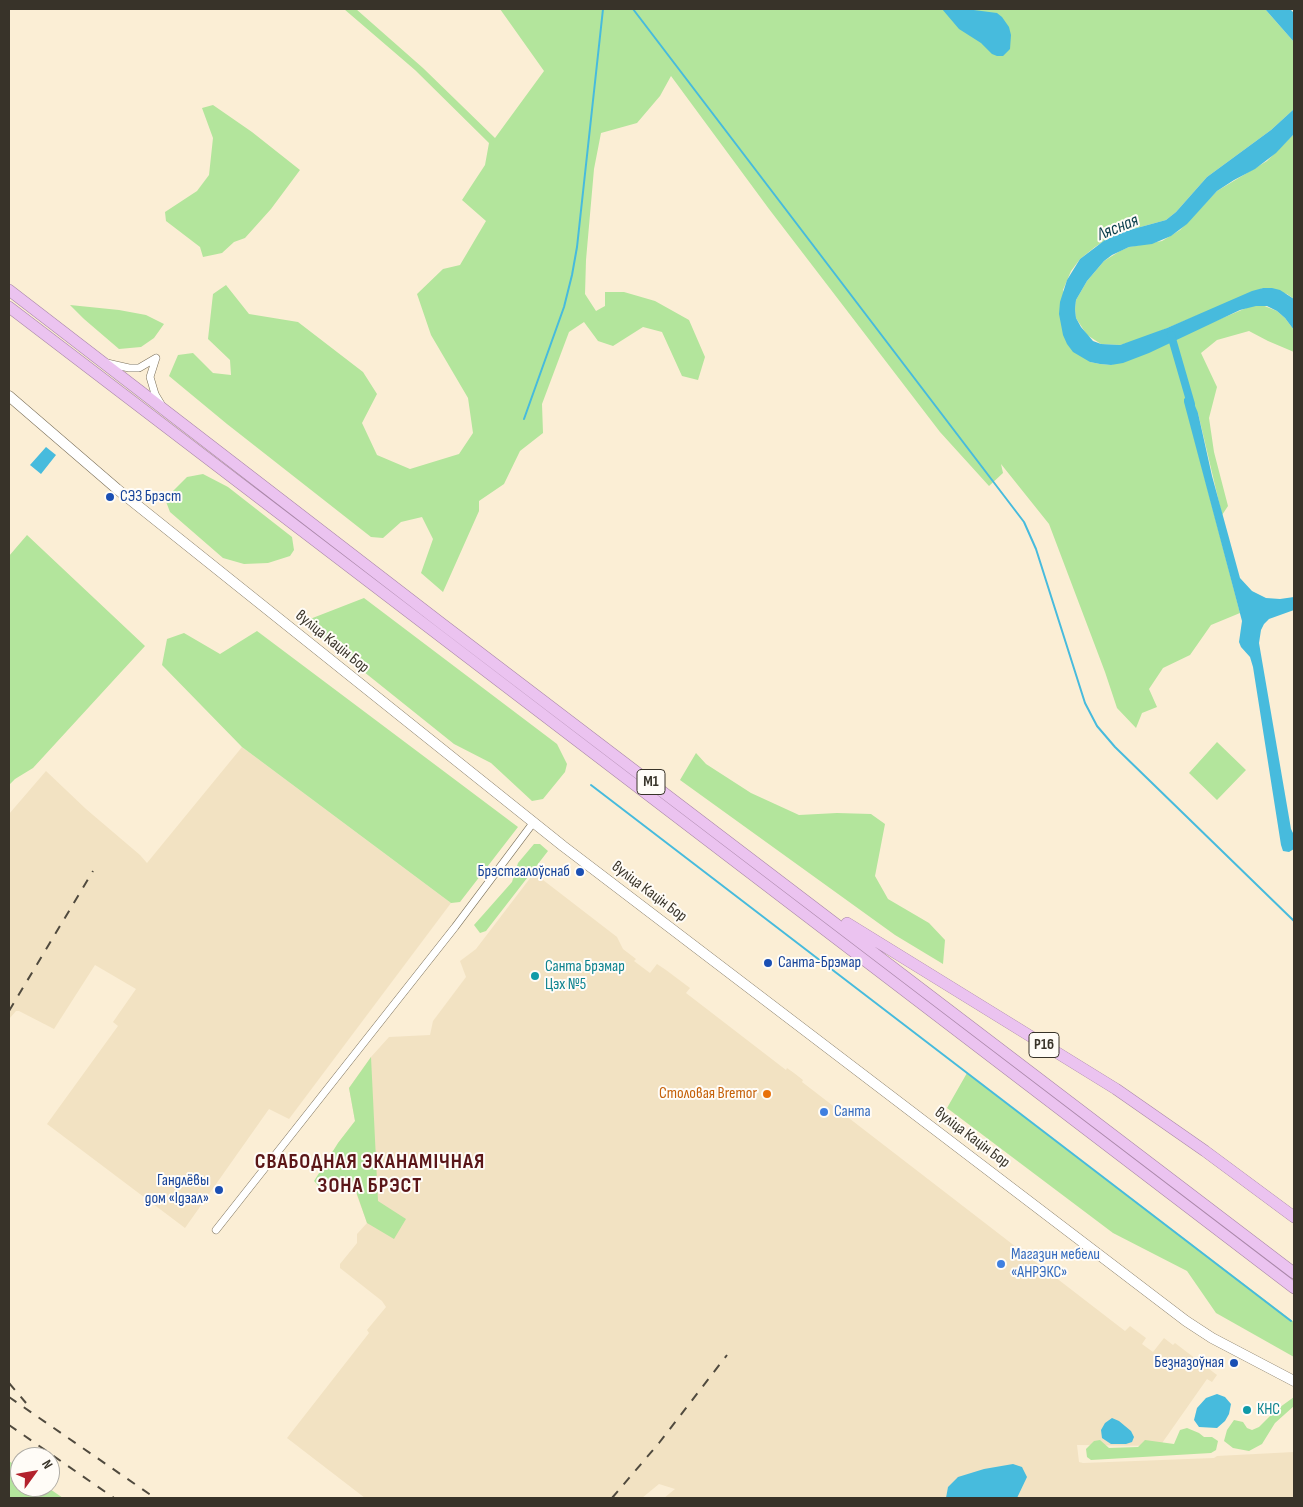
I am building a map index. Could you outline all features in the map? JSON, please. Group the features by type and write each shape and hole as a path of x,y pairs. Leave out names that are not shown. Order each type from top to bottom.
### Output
{"highway":[{"name":"М1","path":"9,290 1294,1273"},
{"name":"М1","path":"9,307 1294,1288"},
{"name":"Р16","path":"785,885 1116,1089 1205,1151 1294,1217"}],"main road":[{"name":"вуліца Кацін Бор","path":"9,396 117,489 533,823 1186,1321 1212,1338 1294,1381"}],"street":[{"path":"101,361 129,368 139,368 156,358 151,369 151,385 165,410"},
{"path":"216,1230 478,899 533,823"}],"shaded area":[{"path":"242,747 451,903 289,1119 269,1109 185,1228 47,1124 118,1026 113,1022 136,989 95,965 54,1029 19,1011 16,1011 9,1019 9,814 46,771 147,863"},
{"path":"534,873 617,937 623,949 636,959 634,961 650,973 657,964 690,988 686,993 786,1070 787,1068 794,1073 803,1080 802,1082 1125,1331 1130,1326 1146,1338 1142,1344 1153,1352 1164,1338 1173,1345 1175,1343 1217,1375 1212,1382 1207,1379 1160,1446 1077,1445 1079,1462 1214,1458 1217,1456 1294,1452 1294,1498 664,1498 675,1489 659,1484 642,1498 365,1498 287,1438 369,1333 367,1330 386,1307 382,1301 340,1268 340,1264 357,1243 357,1234 367,1223 338,1143 355,1121 349,1088 371,1057 389,1037 430,1035 433,1021 466,977 460,961 476,949"}],"green space":[{"path":"344,9 356,9 423,68 495,138 544,71 500,9 1265,9 1294,42 1294,109 1271,130 1207,177 1176,212 1166,220 1115,234 1095,247 1080,259 1071,271 1063,290 1090,362 1100,364 1111,365 1251,306 1262,305 1277,311 1294,330 1294,352 1249,331 1217,340 1201,353 1217,387 1209,418 1214,452 1228,506 1222,515 1198,413 1184,399 1240,613 1211,625 1190,655 1163,668 1149,689 1157,707 1142,713 1136,728 1117,708 1049,524 1001,464 1003,473 989,486 940,432 769,209 671,76 660,96 637,123 601,133 594,169 585,294 596,311 605,306 605,292 624,292 655,301 689,320 705,357 698,380 682,376 662,332 643,327 613,346 598,341 584,322 569,332 542,404 543,433 520,451 504,484 479,501 479,511 443,592 421,573 433,539 422,517 401,522 383,538 371,537 169,376 178,355 193,353 213,373 231,375 230,360 208,339 213,294 226,285 249,314 298,322 363,372 377,394 362,423 377,455 410,469 459,454 473,433 468,398 431,335 417,294 443,269 460,265 486,221 462,200 485,165 489,143 415,70"},
{"path":"213,105 252,132 300,170 271,209 245,238 234,242 222,253 203,257 200,247 166,221 165,212 197,191 209,175 213,138 202,108"},
{"path":"1294,134 1294,299 1287,294 1263,288 1141,339 1120,345 1101,344 1087,335 1076,318 1076,300 1087,281 1104,261 1129,247 1162,241 1180,230 1217,191 1267,161"},
{"path":"70,305 146,315 164,324 154,338 141,347 119,349"},
{"path":"203,474 228,487 292,537 294,550 290,556 268,563 244,564 223,558 170,512 165,499 187,477"},
{"path":"27,535 145,646 33,768 9,785 9,556"},
{"path":"364,598 557,744 567,764 565,772 543,799 532,801 491,763 454,744 308,627 310,619"},
{"path":"257,631 518,827 460,902 451,903 242,747 162,665 167,639 184,633 220,654"},
{"path":"1217,742 1246,770 1217,800 1189,773"},
{"path":"696,753 706,764 751,793 799,815 871,814 885,824 875,876 888,899 929,923 945,940 943,964 895,935 680,780"},
{"path":"534,844 540,844 548,851 486,931 480,933 474,925 512,882 518,863"},
{"path":"371,1057 378,1201 406,1219 394,1239 367,1223 351,1177 324,1192 314,1181 338,1143 355,1121 349,1088"},
{"path":"967,1073 1294,1322 1294,1357 1216,1313 1187,1271 1113,1233 947,1108"},
{"path":"1294,1397 1294,1406 1275,1423 1262,1444 1249,1451 1233,1448 1224,1441 1227,1430 1234,1420 1243,1422 1247,1428 1252,1430 1259,1427 1276,1410"},
{"path":"1187,1428 1204,1437 1212,1437 1218,1441 1216,1450 1211,1453 1091,1460 1087,1457 1086,1449 1094,1441 1100,1440 1109,1448 1138,1447 1145,1440 1174,1444 1180,1430"},
{"path":"9,1461 10,1497 60,1496 63,1498 9,1498"}],"water":[{"path":"942,9 966,9 997,13 1009,27 1011,35 1010,49 1003,56 992,54 981,43 959,29"},
{"path":"1265,9 1290,9 1294,13 1294,42"},
{"path":"1294,109 1294,134 1276,153 1255,169 1217,191 1187,224 1171,236 1152,244 1129,247 1104,261 1087,281 1076,300 1075,309 1076,318 1081,327 1093,341 1101,344 1120,345 1167,328 1252,291 1272,288 1280,290 1294,299 1294,330 1277,311 1267,306 1256,306 1240,310 1149,353 1123,363 1111,365 1090,362 1073,352 1063,335 1059,314 1060,302 1067,280 1080,259 1115,234 1166,220 1176,212 1207,177 1271,130"},
{"path":"1187,396 1191,397 1198,413 1212,476 1240,578 1252,591 1266,598 1294,597 1294,610 1269,619 1261,630 1259,643 1291,829 1294,835 1294,849 1289,852 1283,851 1281,845 1253,667 1250,657 1239,642 1242,621 1184,402"},
{"path":"46,447 56,455 41,474 30,465"},
{"path":"1217,1394 1225,1397 1231,1404 1229,1414 1225,1421 1217,1428 1199,1427 1194,1420 1197,1408 1206,1398"},
{"path":"1112,1418 1131,1431 1134,1437 1132,1442 1111,1444 1102,1438 1101,1430 1105,1423"},
{"path":"1013,1464 1022,1467 1027,1477 1017,1498 946,1498 948,1487 958,1477 984,1469"}],"waterway":[{"path":"524,419 564,307 572,275 577,247 603,9"},
{"path":"633,9 1024,522 1036,549 1085,703 1097,726 1115,747 1294,921"},
{"path":"1171,335 1191,404"},
{"path":"591,785 1291,1321"}],"railway":[{"path":"9,1011 93,871"},
{"path":"612,1498 659,1443 727,1355"},
{"path":"9,1383 26,1403"},
{"path":"9,1397 155,1498"},
{"path":"9,1425 114,1498"}],"place":[{"name":"СЭЗ Брэст","path":"110,497"},
{"name":"Брэстгалоўснаб","path":"580,872"},
{"name":"Санта-Брэмар","path":"768,963"},
{"name":"Санта Брэмар Цэх №5","path":"535,976"},
{"name":"Столовая Bremor","path":"767,1094"},
{"name":"Санта","path":"824,1112"},
{"name":"Гандлёвы дом «Ідэал»","path":"219,1190"},
{"name":"Магазин мебели «АНРЭКС»","path":"1001,1264"},
{"name":"Безназоўная","path":"1234,1363"},
{"name":"КНС","path":"1247,1410"}],"district":[{"name":"СВАБОДНАЯ ЭКАНАМІЧНАЯ ЗОНА БРЭСТ","path":"370,1175"}],"water label":[{"name":"Лясная","path":"1118,228"}]}
